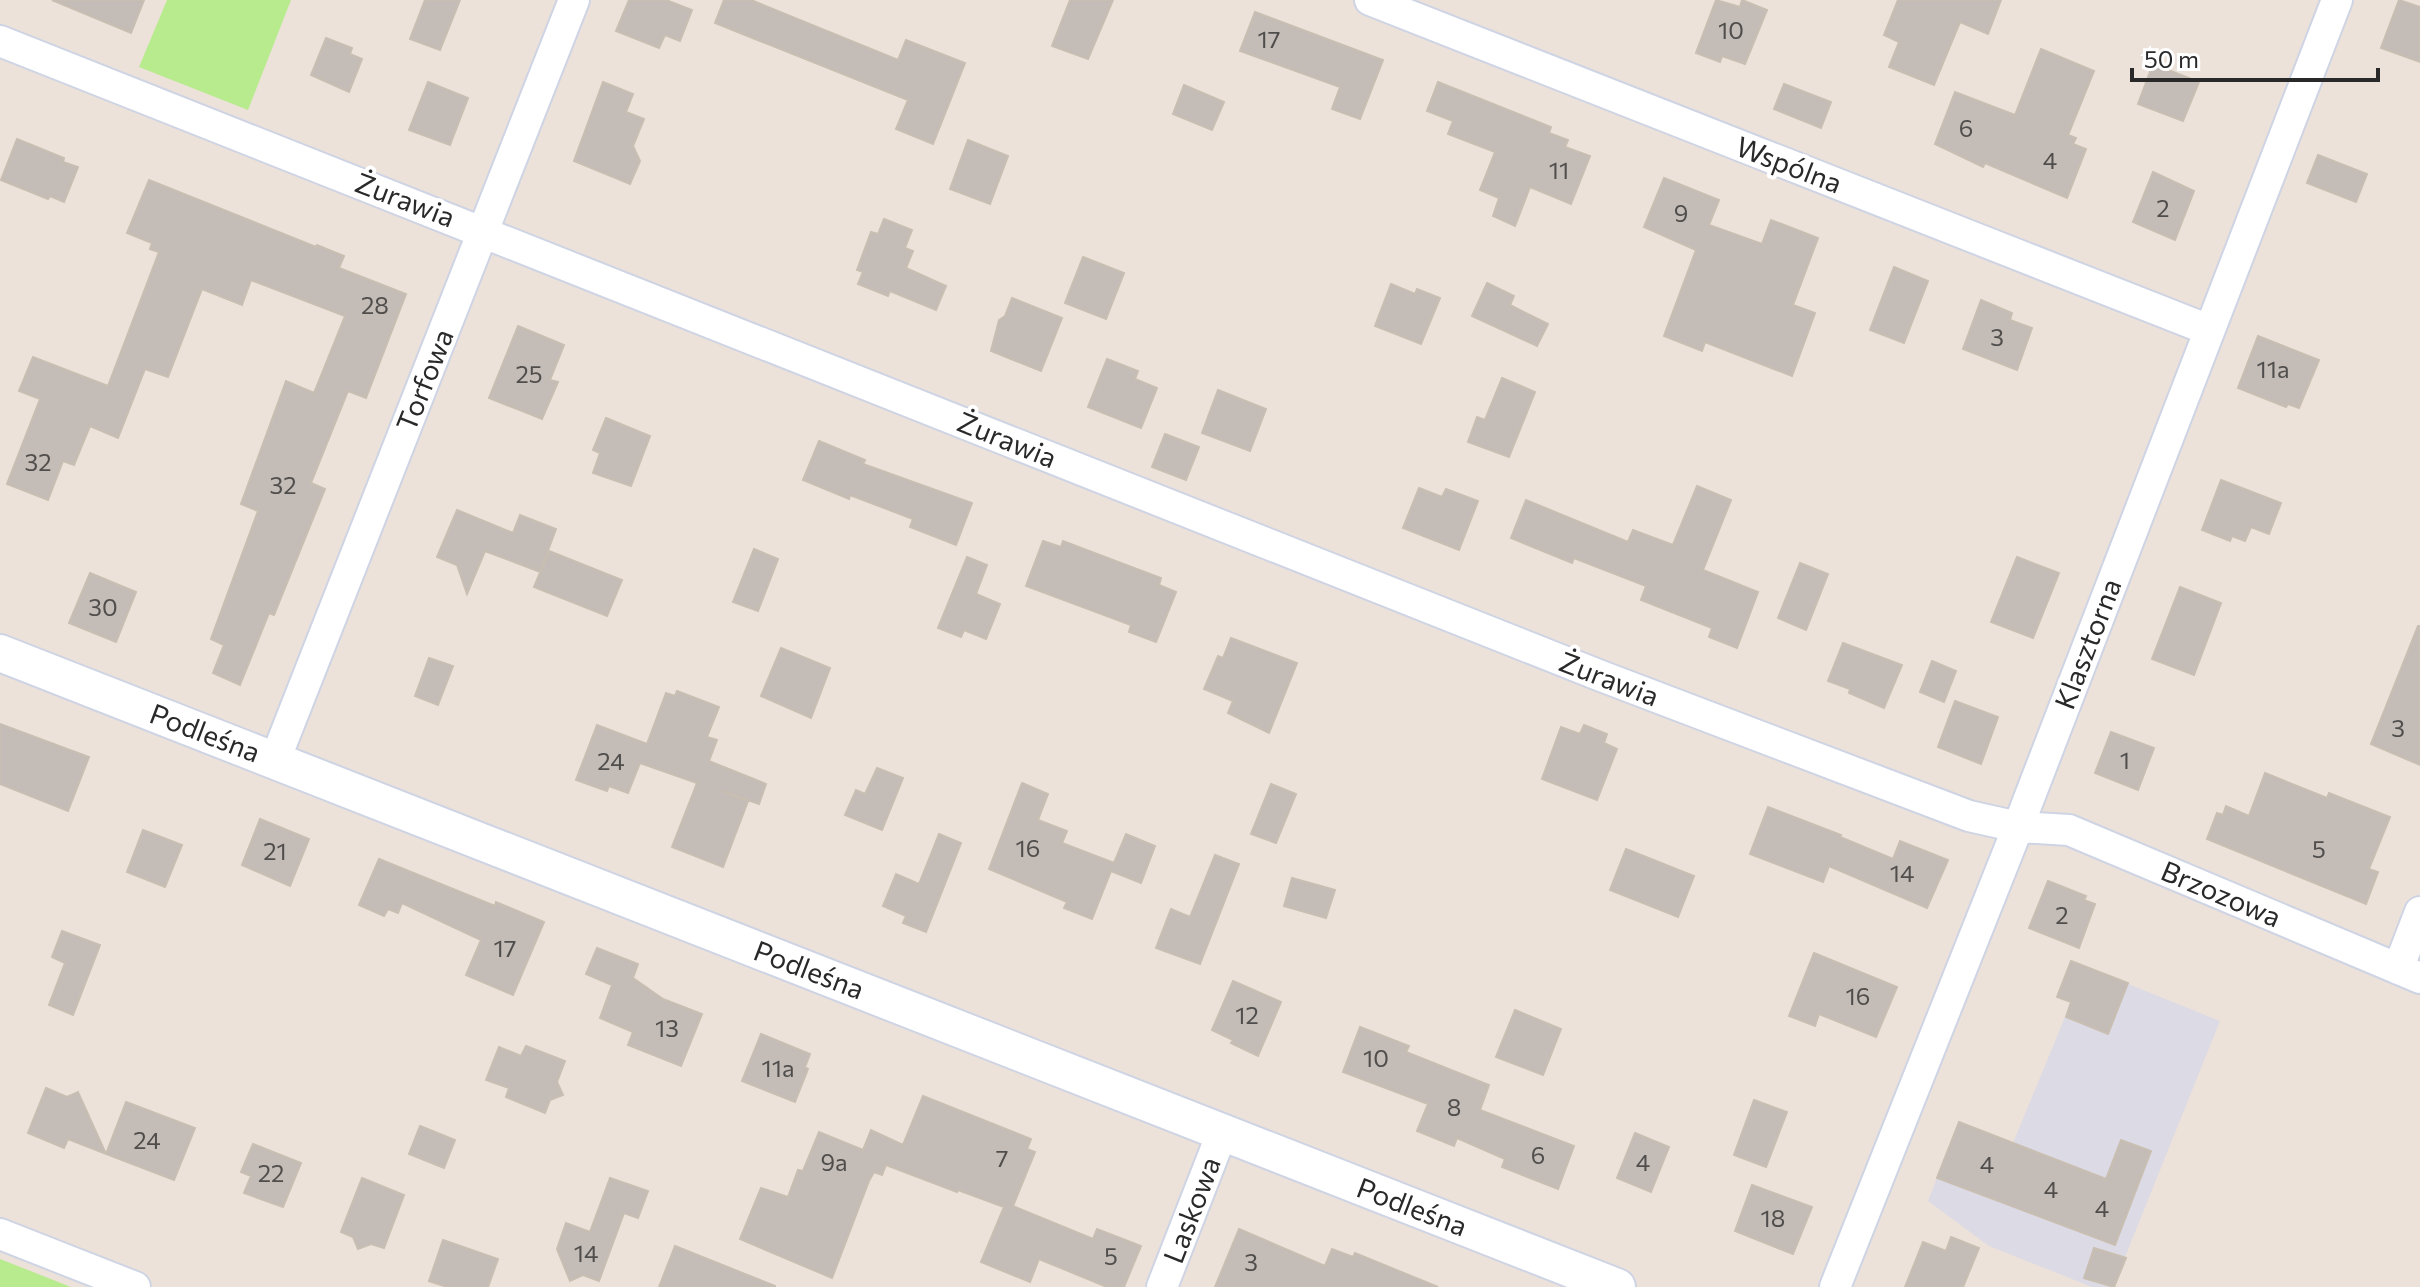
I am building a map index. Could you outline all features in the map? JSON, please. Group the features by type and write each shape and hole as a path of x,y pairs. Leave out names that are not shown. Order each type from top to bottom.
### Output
{"street":[{"name":"Torfowa","path":"275,760 574,0"},
{"name":"Wspólna","path":"1370,0 2209,330"},
{"name":"Klasztorna","path":"1835,1287 2018,827 2337,0"},
{"name":"Żurawia","path":"0,41 1601,676 1969,816 2018,827"},
{"name":"Podleśna","path":"0,653 1617,1287"},
{"name":"Brzozowa","path":"2018,827 2069,830 2409,974"},
{"path":"2409,974 2420,912"},
{"name":"Laskowa","path":"1162,1287 1222,1133"},
{"path":"0,1234 135,1287"}],"shaded area":[{"path":"2106,975 2220,1021 2113,1287 2092,1287 1989,1246 1928,1201 1959,1122 2013,1143 2065,1017 2086,1025"}],"green space":[{"path":"167,0 291,0 248,110 139,67"},
{"path":"0,1259 71,1287 0,1287"}],"building":[{"path":"52,0 144,0 131,33"},
{"path":"425,0 460,0 440,50 410,39"},
{"path":"629,0 666,0 692,10 680,41 665,35 659,48 616,31"},
{"path":"724,0 751,0 898,60 906,40 965,63 933,144 896,129 908,100 715,23"},
{"path":"1070,0 1113,0 1088,59 1052,46"},
{"path":"1716,0 1740,7 1742,0 1767,10 1745,64 1722,56 1720,62 1696,53"},
{"path":"1898,0 2001,0 1988,34 1960,22 1934,85 1889,67 1899,42 1884,35"},
{"path":"2399,0 2420,7 2420,62 2381,48"},
{"path":"1255,12 1383,60 1360,119 1332,109 1340,87 1240,51"},
{"path":"326,38 352,48 350,54 362,59 349,92 311,75"},
{"path":"2041,49 2094,71 2068,135 2076,138 2073,144 2086,149 2067,198 1985,163 1983,167 1935,144 1955,92 2015,115"},
{"path":"2153,64 2199,82 2183,121 2138,104"},
{"path":"428,82 468,98 450,145 409,130"},
{"path":"603,82 633,94 626,112 644,119 633,146 640,161 630,184 574,161"},
{"path":"1438,82 1551,127 1549,133 1568,140 1565,147 1590,156 1571,204 1530,187 1515,226 1493,216 1499,198 1480,190 1495,152 1448,134 1453,121 1427,111"},
{"path":"1784,84 1831,102 1821,128 1774,109"},
{"path":"1184,85 1224,102 1212,130 1173,114"},
{"path":"17,139 78,167 64,202 50,196 48,199 1,180"},
{"path":"968,140 1008,156 990,204 950,189"},
{"path":"2318,155 2367,174 2356,202 2307,183"},
{"path":"2153,172 2194,191 2175,240 2133,222"},
{"path":"1664,178 1719,200 1709,225 1762,244 1771,220 1818,238 1793,305 1815,313 1792,376 1705,342 1702,351 1664,336 1696,250 1644,227"},
{"path":"149,180 344,256 339,268 406,294 366,398 348,391 311,483 325,489 274,615 269,613 240,685 213,673 224,645 211,639 258,511 241,504 286,381 314,393 345,316 251,280 242,305 202,289 168,377 145,369 118,438 90,426 74,465 63,461 48,500 7,484 40,399 19,391 33,357 108,386 159,252 150,249 152,243 127,233"},
{"path":"884,219 912,230 905,248 913,251 906,268 946,286 936,310 890,291 888,296 858,284 863,272 857,270 871,232 878,234"},
{"path":"1083,257 1124,273 1106,319 1065,303"},
{"path":"1894,267 1928,281 1904,343 1870,330"},
{"path":"1487,283 1514,296 1510,305 1548,324 1537,346 1472,316"},
{"path":"1391,284 1415,294 1417,289 1440,298 1421,344 1375,326"},
{"path":"1012,298 1062,318 1041,371 991,351 999,320 1005,316"},
{"path":"1981,300 2012,313 2010,320 2032,328 2017,370 1963,349"},
{"path":"518,326 564,345 550,380 558,382 542,419 489,398"},
{"path":"2258,336 2319,360 2299,408 2288,404 2286,407 2238,388"},
{"path":"1107,359 1138,371 1135,379 1157,388 1141,428 1088,407"},
{"path":"1502,378 1535,392 1509,457 1468,442 1477,417 1485,420"},
{"path":"1218,390 1266,409 1250,451 1202,433"},
{"path":"606,418 650,436 631,486 593,473 600,453 593,450"},
{"path":"1165,434 1199,447 1186,480 1152,467"},
{"path":"819,441 865,460 863,464 972,503 956,545 910,527 913,519 850,495 849,499 803,480"},
{"path":"2221,480 2281,503 2269,534 2251,527 2245,541 2232,536 2230,541 2202,530"},
{"path":"1697,486 1731,500 1703,570 1758,592 1737,648 1709,637 1712,628 1641,600 1646,586 1574,558 1572,563 1511,538 1526,500 1628,542 1633,530 1673,545"},
{"path":"1419,488 1442,497 1446,489 1478,501 1459,550 1403,528"},
{"path":"457,510 513,533 520,515 556,529 540,572 485,551 467,594 457,565 437,557"},
{"path":"1043,541 1061,547 1063,541 1161,578 1159,585 1176,592 1156,642 1129,632 1131,625 1026,586"},
{"path":"754,549 778,559 758,611 733,602"},
{"path":"549,551 622,580 607,616 534,587"},
{"path":"967,557 987,565 976,594 1000,604 986,639 964,630 961,637 938,628"},
{"path":"2017,557 2059,573 2033,638 1991,622"},
{"path":"1800,563 1828,574 1806,630 1778,618"},
{"path":"90,573 136,592 116,642 69,623"},
{"path":"2180,587 2221,603 2194,675 2152,659"},
{"path":"2420,626 2420,765 2371,744"},
{"path":"1231,638 1297,663 1269,733 1228,713 1233,701 1204,689 1218,656 1223,658"},
{"path":"1843,643 1902,665 1884,708 1828,681"},
{"path":"781,648 830,668 811,718 761,696"},
{"path":"429,658 453,666 438,705 415,696"},
{"path":"1932,661 1956,671 1944,702 1920,692"},
{"path":"677,691 719,707 707,737 717,740 709,761 766,784 759,804 722,791 748,801 723,867 672,847 697,783 640,763 628,793 609,786 607,791 576,780 597,725 647,744 666,693 675,696"},
{"path":"1955,701 1998,717 1981,764 1938,747"},
{"path":"0,724 89,757 68,811 0,784"},
{"path":"1584,725 1607,734 1604,743 1617,749 1597,800 1542,779 1561,727 1580,734"},
{"path":"2111,732 2154,748 2138,790 2095,773"},
{"path":"877,768 903,778 882,830 845,815 856,790 865,794"},
{"path":"2265,773 2327,798 2329,793 2390,817 2369,869 2378,872 2366,904 2207,839 2217,813 2223,815 2226,806 2249,816"},
{"path":"1022,783 1048,794 1038,820 1067,831 1062,843 1114,863 1126,834 1155,846 1141,883 1111,871 1092,919 1064,908 1067,902 989,869"},
{"path":"1271,784 1296,794 1276,843 1251,834"},
{"path":"1768,807 1893,859 1900,841 1948,860 1927,908 1829,866 1823,882 1750,854"},
{"path":"260,819 309,839 290,886 242,865"},
{"path":"143,830 182,845 165,887 127,872"},
{"path":"939,834 961,843 926,932 903,923 906,916 883,906 896,874 919,884"},
{"path":"1626,849 1694,876 1678,917 1610,890"},
{"path":"1215,855 1239,864 1200,964 1156,948 1171,909 1190,917"},
{"path":"379,859 495,906 496,902 544,922 513,995 466,975 481,940 402,903 398,913 388,909 384,916 359,905"},
{"path":"1292,878 1335,890 1326,918 1284,906"},
{"path":"2048,881 2086,896 2084,900 2095,904 2079,948 2029,928"},
{"path":"62,931 100,945 73,1015 49,1005 65,963 52,957"},
{"path":"597,948 638,964 633,978 663,999 702,1014 681,1066 628,1045 633,1032 600,1018 612,985 586,974"},
{"path":"1814,953 1897,987 1876,1037 1819,1014 1815,1026 1789,1016"},
{"path":"2071,961 2128,983 2108,1034 2066,1017 2071,1002 2057,997"},
{"path":"1233,981 1281,1002 1258,1056 1212,1030"},
{"path":"1515,1010 1561,1029 1543,1075 1496,1057"},
{"path":"1360,1027 1409,1046 1406,1052 1489,1085 1480,1110 1574,1146 1558,1189 1502,1167 1505,1159 1457,1138 1454,1146 1417,1131 1428,1104 1343,1072"},
{"path":"761,1034 810,1054 805,1067 808,1069 795,1102 742,1081"},
{"path":"526,1046 565,1061 557,1082 563,1095 550,1100 545,1113 506,1097 509,1088 486,1080 499,1047 521,1056"},
{"path":"46,1088 67,1097 78,1092 106,1154 68,1139 64,1148 28,1133"},
{"path":"923,1096 1031,1139 1027,1149 1035,1152 1013,1206 1093,1239 1097,1229 1141,1246 1124,1287 1107,1287 1039,1259 1030,1282 981,1262 1004,1207 886,1165 882,1175 874,1172 869,1181 832,1278 740,1239 761,1188 788,1197 798,1170 803,1171 819,1132 863,1150 871,1130 903,1145"},
{"path":"1754,1100 1787,1112 1766,1167 1734,1155"},
{"path":"126,1102 195,1128 174,1180 106,1154"},
{"path":"1959,1122 2106,1179 2121,1140 2151,1151 2115,1245 1937,1178"},
{"path":"420,1126 455,1140 444,1168 409,1154"},
{"path":"1635,1133 1669,1147 1651,1192 1617,1178"},
{"path":"253,1144 301,1163 283,1207 244,1193 251,1176 241,1172"},
{"path":"362,1178 404,1195 384,1248 371,1244 358,1249 353,1237 341,1232"},
{"path":"610,1178 648,1191 638,1218 624,1213 599,1281 583,1275 570,1281 557,1249 566,1223 590,1232"},
{"path":"1752,1185 1812,1207 1793,1254 1735,1231"},
{"path":"1239,1229 1325,1266 1332,1249 1353,1257 1355,1253 1438,1287 1215,1287"},
{"path":"1951,1237 1979,1248 1963,1287 1905,1287 1923,1242 1946,1251"},
{"path":"443,1240 498,1259 488,1287 447,1287 429,1281"},
{"path":"675,1246 775,1286 775,1287 659,1287"},
{"path":"2094,1248 2126,1258 2114,1287 2084,1278"}]}
